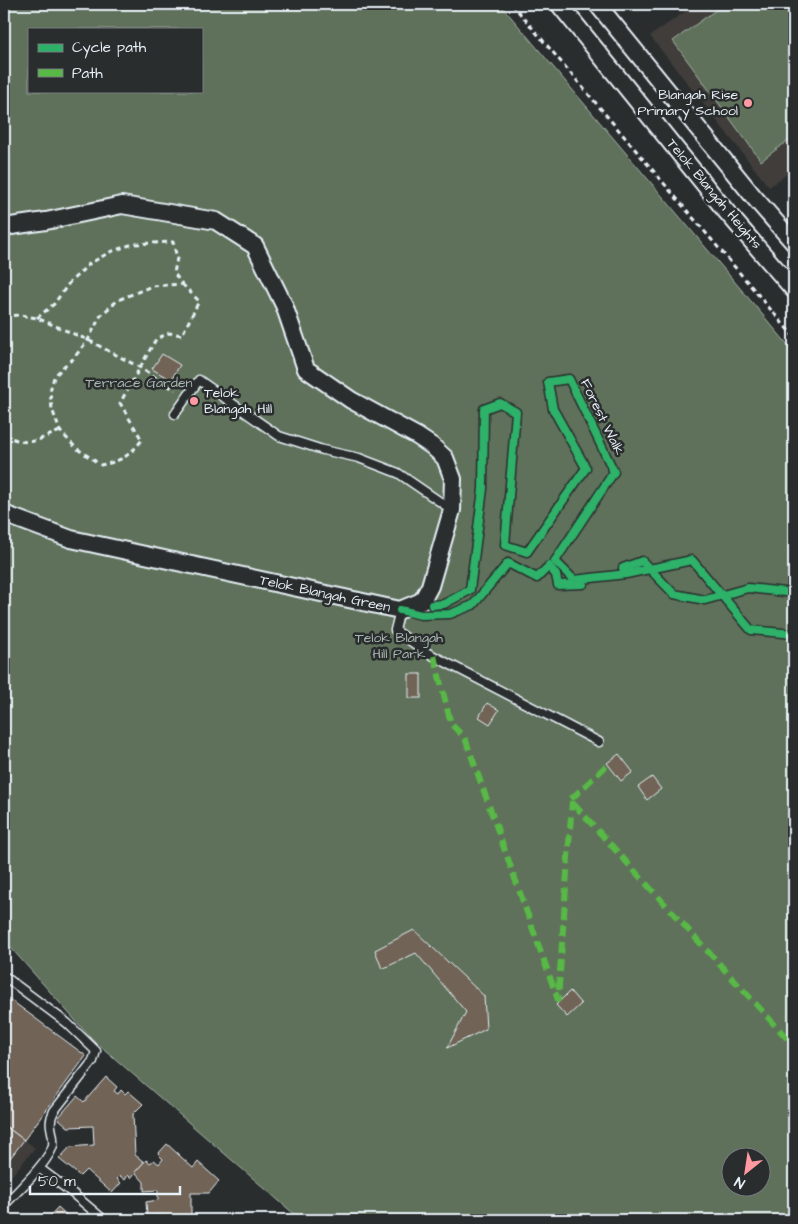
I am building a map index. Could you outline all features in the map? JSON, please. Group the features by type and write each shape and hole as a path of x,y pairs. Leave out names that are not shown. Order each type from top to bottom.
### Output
{"street":[{"name":"Telok Blangah Heights","path":"559,4 726,210 794,290"},
{"path":"597,4 753,196 794,243"},
{"name":"Telok Blangah Green","path":"4,227 46,221 122,204 216,221 255,246 284,305 306,369 351,400 418,436 445,458 453,479 452,510 430,586 422,601 400,610 70,539 4,514"}],"lane":[{"path":"175,414 199,380 279,436 323,450 359,458 398,473 452,510"},
{"path":"400,610 395,630 426,652 599,742"},
{"path":"4,976 67,1023 96,1051 93,1061 51,1109 50,1118 54,1144 49,1154 39,1168 4,1205"},
{"path":"39,1168 72,1192 104,1220"}],"path":[{"path":"512,4 794,338"},
{"path":"36,318 54,304 69,283 89,264 110,252 133,244 173,242 177,258 174,273 199,301 182,335 169,333 156,339 139,367 120,403 142,440 130,455 112,463 101,465 76,448 60,431 52,408 50,391 54,377 73,359 88,340 101,315 118,300 152,286 182,284"},
{"path":"4,316 20,315 36,318 88,340 139,367 187,397"},
{"path":"4,435 17,441 28,443 60,431"}],"shaded area":[{"name":"Blangah Rise Primary School","path":"696,4 794,4 794,169 769,187 650,36"},
{"path":"4,1124 35,1148 4,1185"}],"green space":[{"name":"Telok Blangah Hill Park","path":"4,4 500,4 794,352 794,1220 301,1220 90,1037 4,940"},
{"name":"Blangah Rise Primary School","path":"724,4 794,4 794,136 761,161 673,41"}],"building":[{"path":"162,354 180,365 171,380 152,369"},
{"path":"409,674 421,674 421,698 409,698"},
{"path":"487,703 499,710 490,724 479,717"},
{"path":"619,754 633,772 621,781 607,763"},
{"path":"652,777 661,789 647,800 638,787"},
{"path":"414,930 484,996 486,1029 447,1048 466,1012 416,953 382,969 375,950"},
{"path":"570,991 581,1004 567,1017 556,1005"},
{"path":"4,995 86,1056 24,1140 4,1125"},
{"path":"106,1077 117,1087 114,1091 118,1094 121,1090 125,1094 128,1091 143,1104 133,1114 135,1155 144,1162 131,1178 128,1175 125,1180 120,1176 117,1179 121,1183 112,1193 86,1170 80,1176 59,1159 70,1147 94,1145 93,1126 68,1127 58,1118 77,1096 84,1102"},
{"path":"4,1125 24,1140 4,1166"},
{"path":"167,1144 193,1168 198,1162 219,1181 209,1193 191,1193 191,1218 196,1220 160,1220 160,1215 147,1216 146,1202 158,1200 158,1190 144,1191 144,1182 135,1172 146,1160 150,1163 154,1160 159,1164 163,1159 158,1154"},
{"path":"58,1207 72,1220 46,1220"}],"marked path":[{"path":"434,656 451,724 465,738 558,1000 572,801"},
{"path":"606,766 570,800 794,1046"}],"cycle path":[{"name":"Forest Walk","path":"432,605 444,604 470,590 483,489 484,409 500,403 516,412 505,545 527,552 586,468 553,409 548,382 569,379 614,472 555,561 574,580 626,574 692,560 751,630 794,634"},
{"path":"623,568 642,561 674,594 705,600 748,588 794,593"},
{"path":"400,610 421,615 450,614 473,605 508,563 537,578 549,566 556,575 558,585 583,584"}],"place":[{"name":"Blangah Rise Primary School","path":"748,103"},
{"name":"Telok Blangah Hill","path":"194,401"}],"park label":[{"name":"Terrace Garden","path":"139,383"}]}
